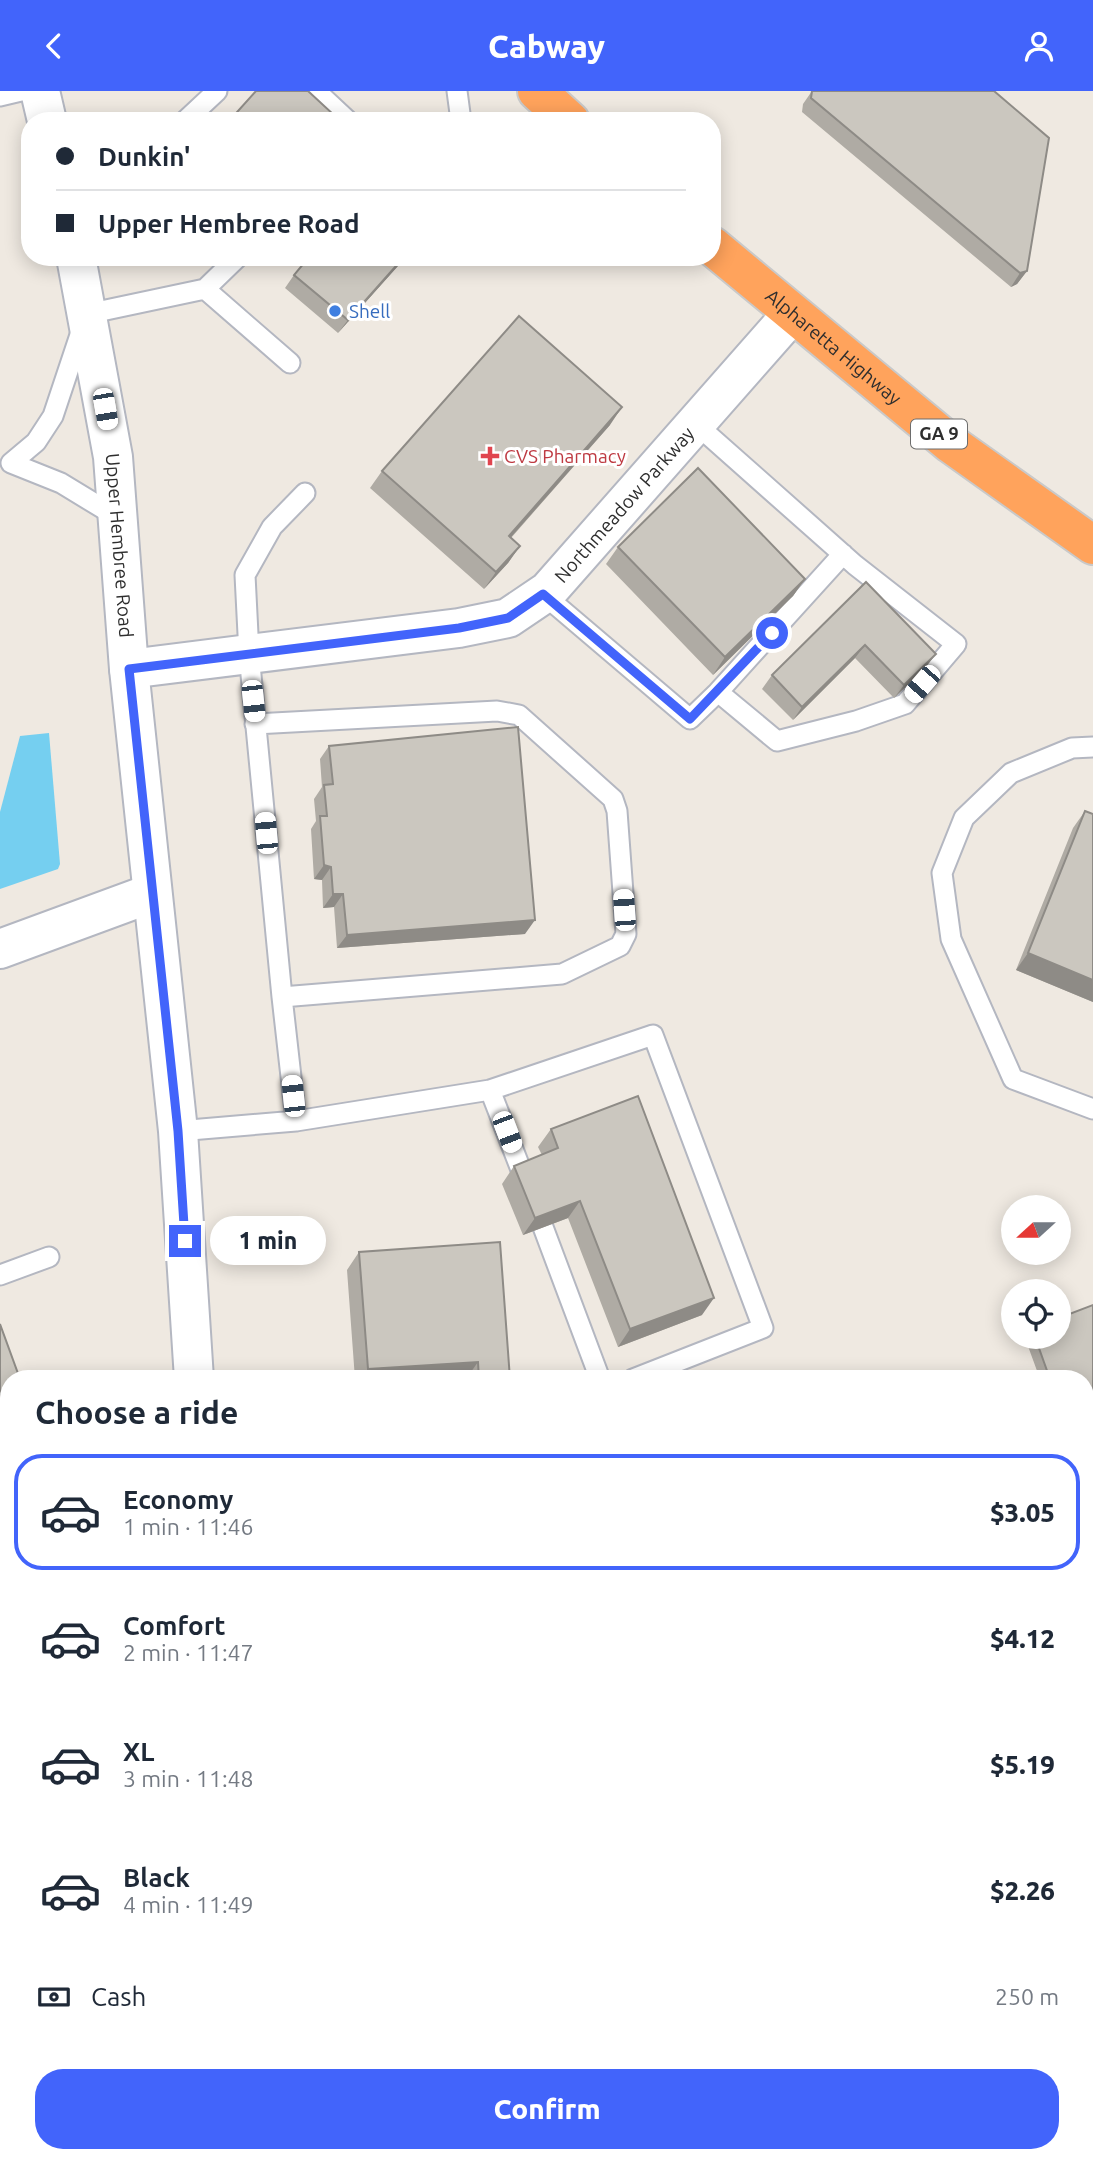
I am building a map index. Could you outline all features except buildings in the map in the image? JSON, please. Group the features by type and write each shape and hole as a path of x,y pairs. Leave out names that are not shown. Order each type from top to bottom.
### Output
{"highway":[{"path":"537,91 560,112"},
{"name":"Alpharetta Highway","path":"721,254 951,444 1093,544"}],"street":[{"path":"40,91 45,112"},
{"name":"Upper Hembree Road","path":"78,266 113,457 129,669 178,1131 193,1370"},
{"name":"Northmeadow Parkway","path":"129,669 459,628 508,618 543,594 792,314"},
{"path":"0,949 152,894"}],"lane":[{"path":"0,96 21,91"},
{"path":"194,112 216,91"},
{"path":"316,91 338,112"},
{"path":"457,91 460,112"},
{"path":"117,517 61,483 11,463 36,442 53,416 87,314 205,289 228,266"},
{"path":"205,289 290,363"},
{"path":"696,424 843,554 956,645 905,704 856,722 777,741 718,692"},
{"path":"296,1121 255,724 245,575 272,527 306,493"},
{"path":"543,594 690,719 718,692 843,554"},
{"path":"255,724 511,711 603,787 613,799 617,811 626,935 620,946 562,974 282,996"},
{"path":"1093,747 1072,748 1011,773 964,818 942,873 951,939 1013,1079 1093,1109"},
{"path":"178,1131 296,1121 490,1090 653,1035 763,1328 656,1370"},
{"path":"490,1090 523,1175"},
{"path":"543,1227 597,1370"},
{"path":"0,1275 49,1257"}],"water":[{"path":"49,733 60,864 58,869 0,889 0,812 20,736"}],"place":[{"name":"Shell","path":"335,311"},
{"name":"CVS Pharmacy","path":"490,456"}],"route":[{"path":"185,1241 178,1131 129,669 459,628 508,618 543,594 690,719 772,633"}]}
